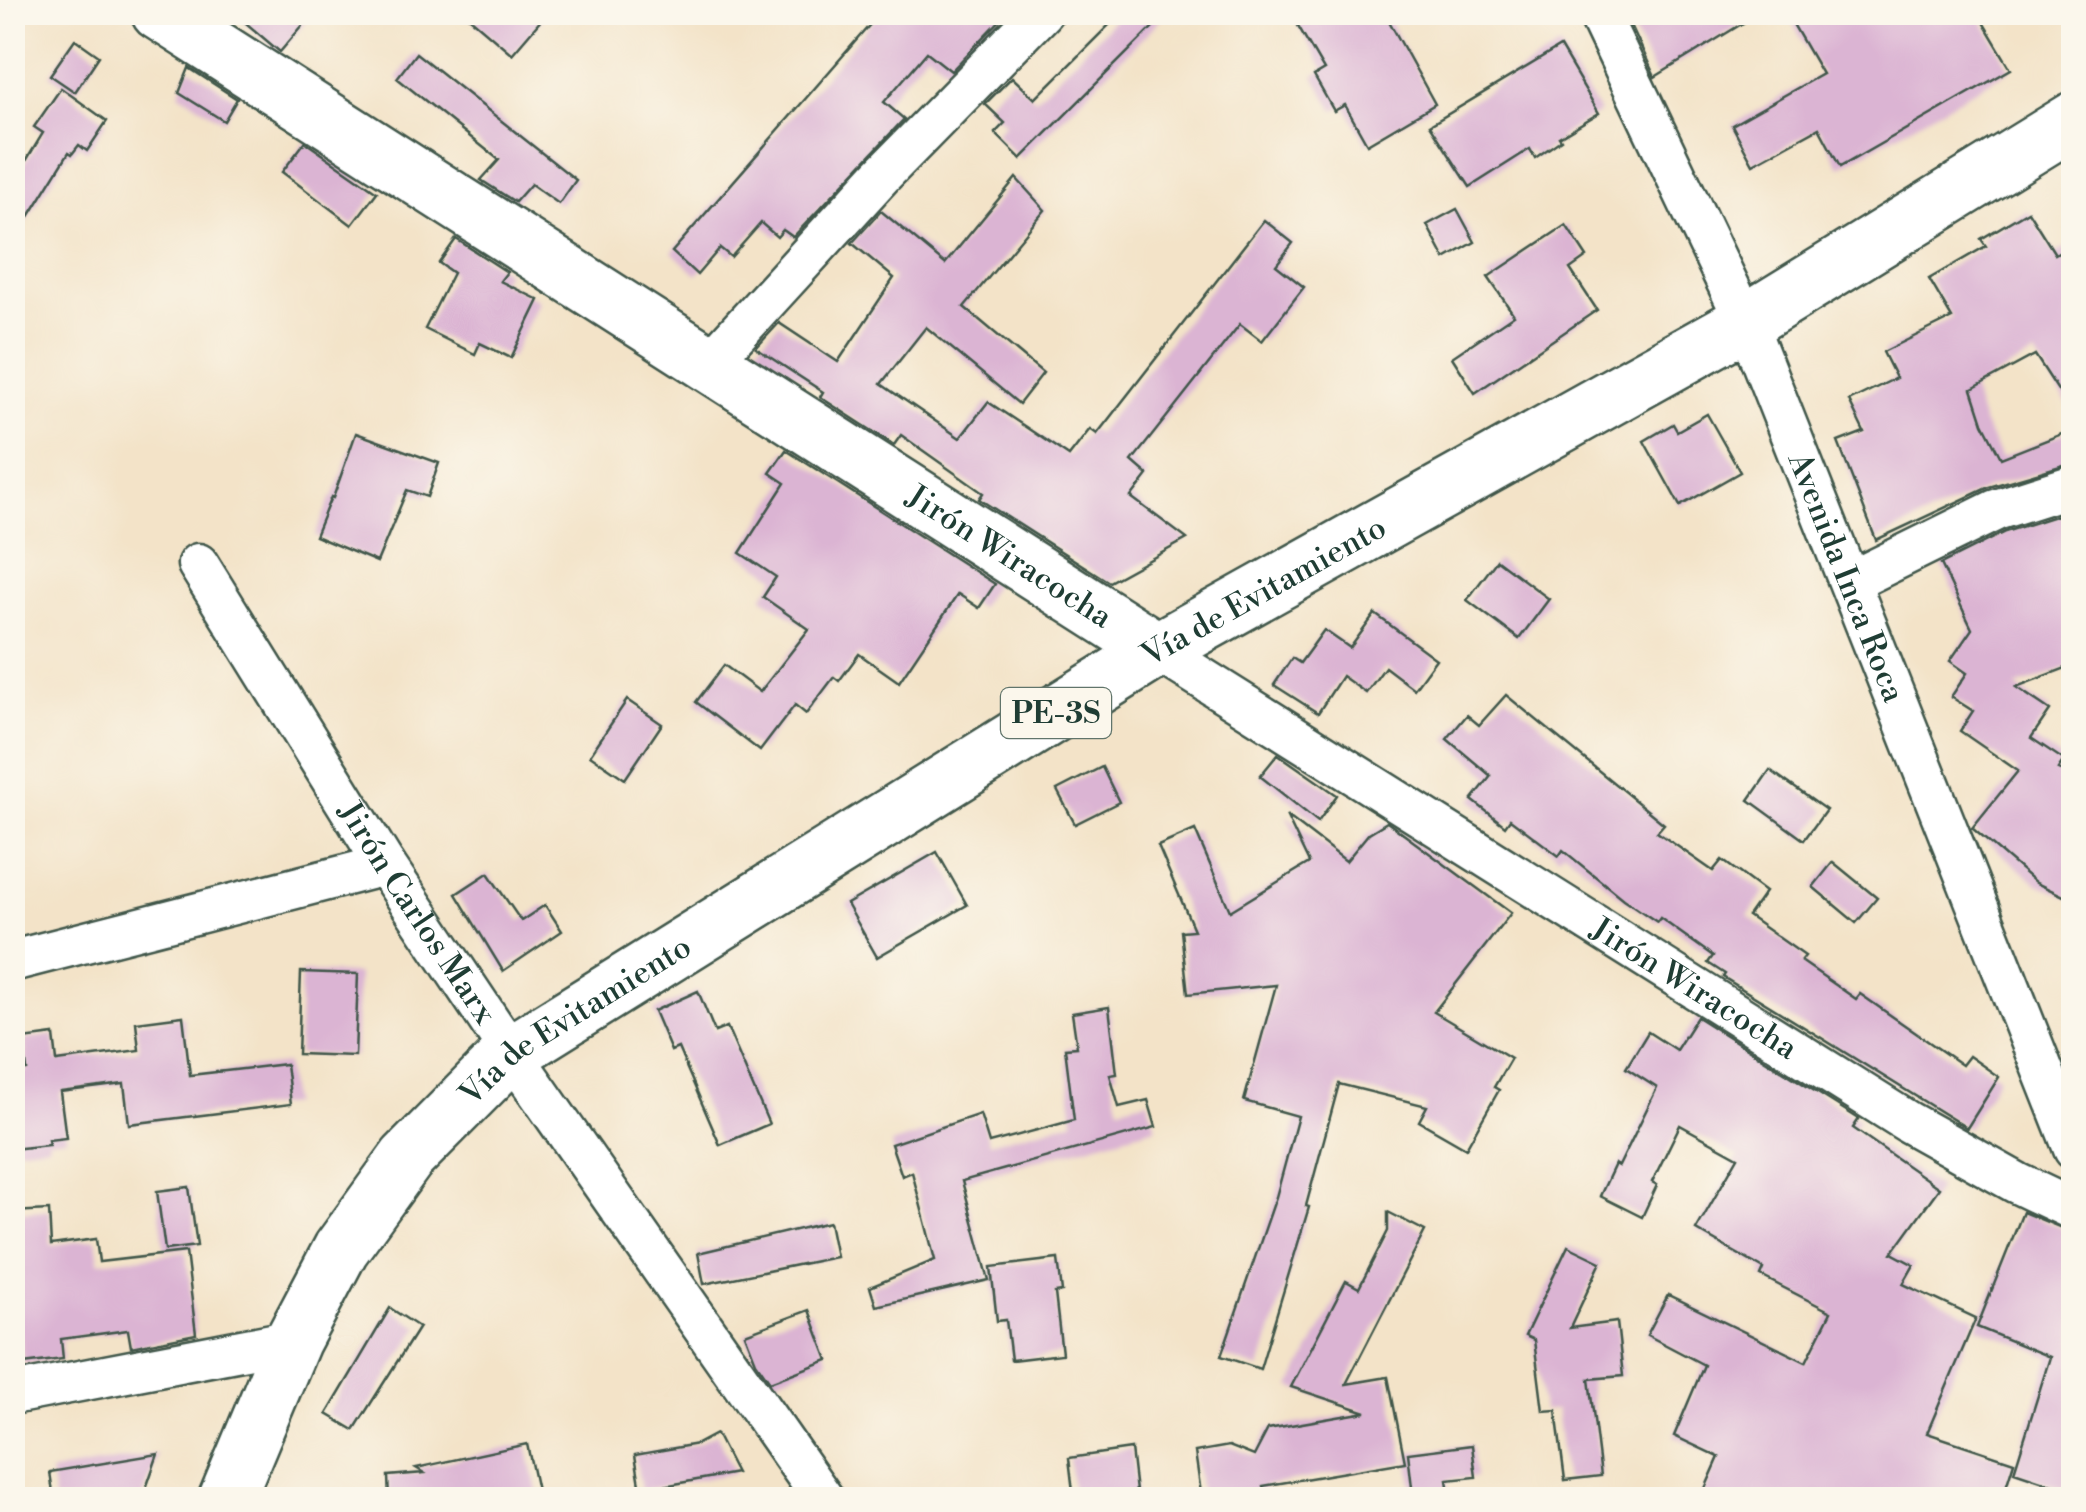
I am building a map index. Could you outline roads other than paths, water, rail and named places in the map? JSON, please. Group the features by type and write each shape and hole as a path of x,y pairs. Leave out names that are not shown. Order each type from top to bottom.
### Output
{"main road":[{"name":"Jirón Wiracocha","path":"159,12 1157,650"},
{"name":"Vía de Evitamiento","path":"226,1500 294,1340 340,1249 407,1158 511,1053 1157,650 1746,322 2074,120"}],"street":[{"path":"708,365 881,176 1042,12"},
{"name":"Avenida Inca Roca","path":"1598,12 1746,322 2074,1148"},
{"path":"1850,582 1996,510 2074,485"},
{"name":"Jirón Carlos Marx","path":"198,564 385,865 511,1053 824,1500"},
{"name":"Jirón Wiracocha","path":"1157,650 1908,1122 2074,1210"},
{"path":"12,962 385,865"},
{"path":"12,1394 294,1340"}]}
